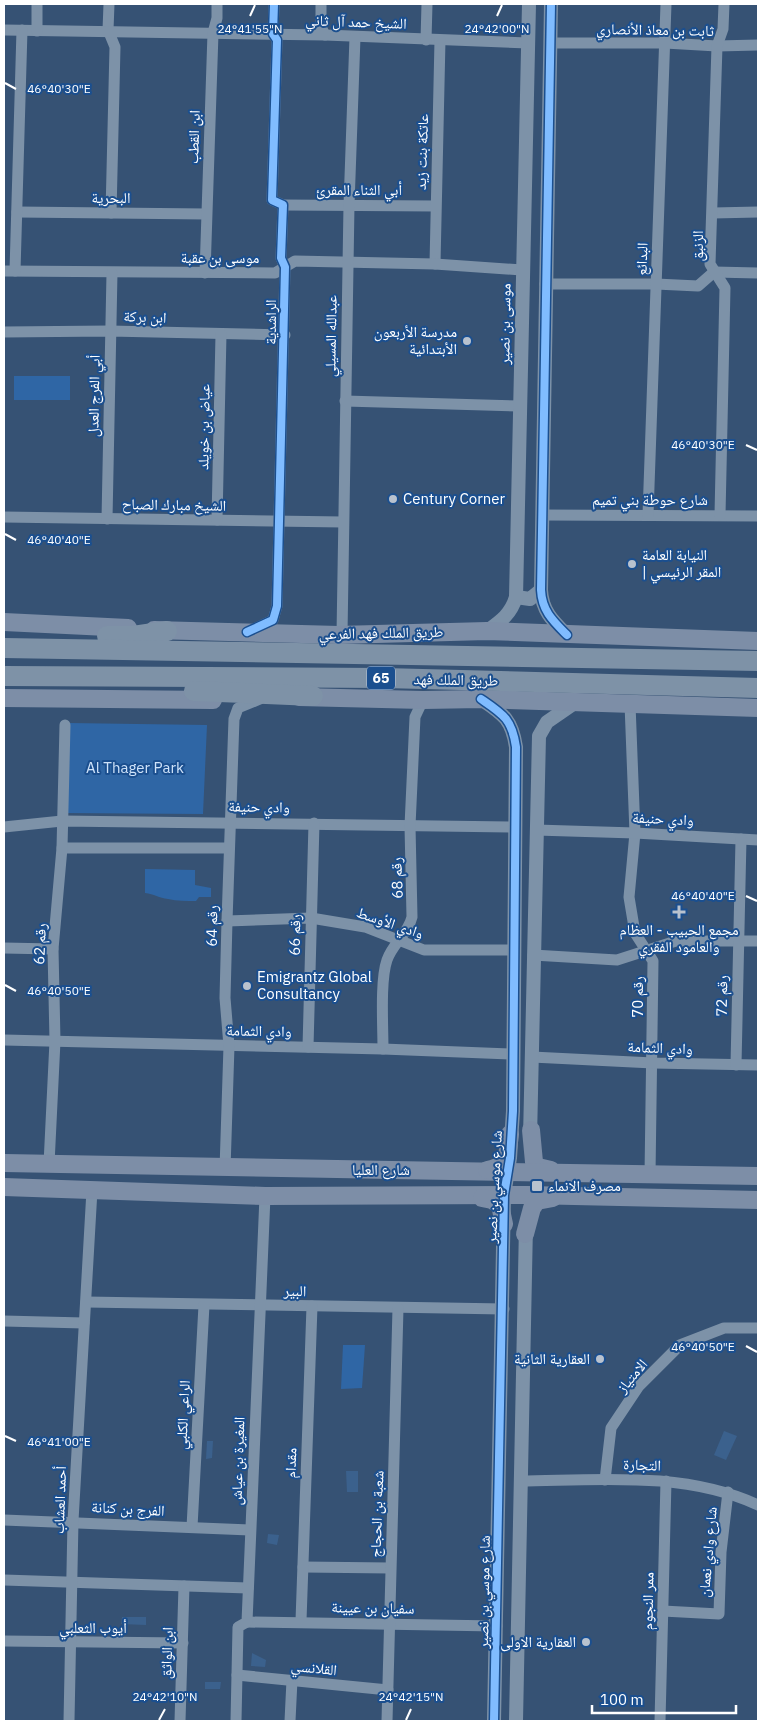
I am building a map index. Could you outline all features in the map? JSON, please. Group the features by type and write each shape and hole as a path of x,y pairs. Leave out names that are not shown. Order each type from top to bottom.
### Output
{"highway":[{"path":"4,639 65,635 133,636 167,631"},
{"name":"طريق الملك فهد","path":"4,648 758,661"},
{"name":"طريق الملك فهد","path":"4,676 384,678 758,688"},
{"path":"30,677 74,685 313,696"}],"main road":[{"name":"طريق الملك فهد الفرعي","path":"4,622 50,623 167,631 342,635 487,631 758,641"},
{"path":"4,698 260,699 313,696 423,700 482,699 758,708"},
{"path":"531,1130 534,1162 538,1167 561,1173"},
{"path":"479,1171 500,1167 504,1163 510,1134"},
{"name":"شارع العليا","path":"4,1163 226,1169 529,1171 758,1176"},
{"path":"551,1196 535,1192 532,1189 533,1181 538,1175 561,1173"},
{"name":"شارع العليا","path":"4,1187 264,1196 472,1197 528,1195 758,1200"},
{"path":"525,1234 532,1208 537,1201 570,1196"},
{"path":"472,1197 497,1202 500,1205 504,1221"}],"street":[{"path":"37,4 37,31"},
{"path":"109,4 108,30 115,47 111,213"},
{"name":"ابن القطب","path":"205,273 213,33 217,4"},
{"path":"274,4 273,34 277,40 272,200 283,205"},
{"path":"321,4 321,27 325,35"},
{"path":"426,40 427,4"},
{"name":"موسى بن نصير","path":"487,631 506,617 516,597 529,4"},
{"path":"551,4 541,590 542,603 548,616 567,635"},
{"name":"البدائع","path":"648,515 666,4"},
{"name":"الزنبق","path":"720,515 725,288 710,264 717,46 724,29 724,4"},
{"name":"الشيخ حمد آل ثاني","path":"4,30 108,30 325,35 528,43"},
{"path":"10,271 17,212 22,30"},
{"name":"عبدالله المسيلي","path":"342,635 349,205 355,37"},
{"name":"عاتكة بنت زيد","path":"434,264 440,40"},
{"name":"ثابت بن معاذ الأنصاري","path":"551,43 758,45"},
{"path":"527,118 548,118"},
{"name":"أبي الثناء المقرئ","path":"283,205 435,206"},
{"name":"الراشدية","path":"247,632 272,620 278,606 285,335 285,267 281,258 283,205"},
{"name":"البحرية","path":"17,212 206,214"},
{"path":"713,213 758,212"},
{"name":"موسى بن عقبة","path":"10,271 274,273 295,261 434,264 522,270"},
{"path":"545,284 698,286 714,272 758,273"},
{"name":"أبي الفرج العدل","path":"107,519 112,273"},
{"name":"ابن بركة","path":"4,332 110,330 285,335"},
{"path":"4,332 4,337"},
{"name":"عياض بن خويلد","path":"217,520 221,334"},
{"path":"345,401 520,406"},
{"name":"شارع حوطة بني تميم","path":"542,515 758,516"},
{"name":"الشيخ مبارك الصباح","path":"4,518 343,522"},
{"path":"516,597 530,599 541,590"},
{"name":"رقم 64","path":"226,1169 228,1046 225,998 234,719 238,708 260,699"},
{"name":"شارع موسي بن نصير","path":"482,699 505,716 513,729 516,747 513,1054 508,1171 504,1195 504,1309 494,1721"},
{"name":"رقم 68","path":"383,1049 385,968 389,954 408,928 412,917 410,826 415,717 423,700"},
{"path":"516,1721 525,1234 531,1130 533,955 539,736 547,722 576,702"},
{"name":"رقم 70","path":"630,704 634,832 629,897 635,933 653,961 650,1174"},
{"name":"رقم 62","path":"49,1164 55,1041 53,949 62,848 65,725"},
{"path":"516,747 521,741 528,740 535,742 539,748"},
{"name":"وادي حنيفة","path":"4,827 62,820 515,827"},
{"name":"رقم 66","path":"308,1047 314,823"},
{"name":"وادي حنيفة","path":"536,830 634,832 758,840"},
{"name":"رقم 72","path":"736,1065 741,839"},
{"path":"62,848 229,848"},
{"name":"وادي الأوسط","path":"227,921 310,918 364,927 424,950 514,950"},
{"path":"533,955 617,960 676,940 758,941"},
{"path":"4,948 53,949"},
{"name":"وادي الثمامة","path":"4,1040 513,1054"},
{"name":"وادي الثمامة","path":"532,1057 653,1063 758,1065"},
{"name":"أحمد العشاب","path":"69,1721 74,1521 92,1190"},
{"name":"المغيرة بن عياش","path":"236,1721 238,1627 247,1622 264,1196"},
{"path":"504,1221 506,1203 511,1200 523,1204 526,1215"},
{"name":"البير","path":"86,1302 504,1309"},
{"name":"الراعي الكلبي","path":"192,1527 204,1305"},
{"name":"مقدام","path":"301,1621 312,1306"},
{"name":"شعبة بن الحجاج","path":"387,1721 398,1308"},
{"path":"4,1321 84,1323"},
{"name":"الامتياز","path":"605,1480 611,1428 639,1386 680,1345 724,1328 758,1328"},
{"name":"التجارة","path":"520,1481 630,1478 666,1481 728,1492 758,1505"},
{"name":"ممر النجوم","path":"660,1721 666,1481"},
{"name":"شارع وادي نعمان","path":"663,1611 718,1614 721,1552 728,1492"},
{"name":"الفرج بن كنانة","path":"4,1520 74,1521 250,1530"},
{"path":"302,1567 390,1568"},
{"path":"4,1580 248,1588"},
{"name":"ابن الواثق","path":"180,1721 184,1586"},
{"name":"سفيان بن عيينة","path":"247,1622 301,1621 497,1626"},
{"name":"أيوب الثعلبي","path":"4,1641 183,1643"},
{"name":"القلانسي","path":"237,1675 388,1690"},
{"path":"290,1721 292,1680"}],"green space":[{"path":"14,376 70,376 70,400 14,400"},
{"name":"Al Thager Park","path":"68,723 207,725 203,814 63,813"},
{"path":"145,869 195,870 195,885 211,888 211,897 199,897 196,901 182,901 145,893"},
{"path":"343,1345 365,1345 362,1388 341,1389"}],"shaded area":[{"path":"724,1431 737,1436 726,1460 714,1455"},
{"path":"207,1441 213,1441 212,1458 206,1459"},
{"path":"346,1471 358,1471 358,1492 347,1492"},
{"path":"268,1534 279,1535 277,1545 267,1543"},
{"path":"122,1617 146,1617 146,1625 121,1624"},
{"path":"252,1653 266,1660 265,1667 251,1666"},
{"path":"205,1682 221,1682 220,1689 205,1689"}],"cycle path":[{"path":"247,632 273,620 277,606 285,267 281,258 283,205 272,200 277,40 273,34 274,4"},
{"path":"551,4 541,590 546,610 567,635"},
{"path":"481,699 501,713 509,723 516,747 513,1111 510,1158 504,1195 494,1721"}],"place":[{"name":"مدرسة الأربعون الأبتدائية","path":"467,341"},
{"name":"Century Corner","path":"393,499"},
{"name":"النيابة العامة | المقر الرئيسي","path":"632,564"},
{"name":"مجمع الحبيب - العظام والعامود الفقري","path":"679,912"},
{"name":"Emigrantz Global Consultancy","path":"247,986"},
{"name":"مصرف الانماء","path":"537,1186"},
{"name":"العقارية الثانية","path":"600,1359"},
{"name":"العقارية الاولى","path":"586,1642"}]}
